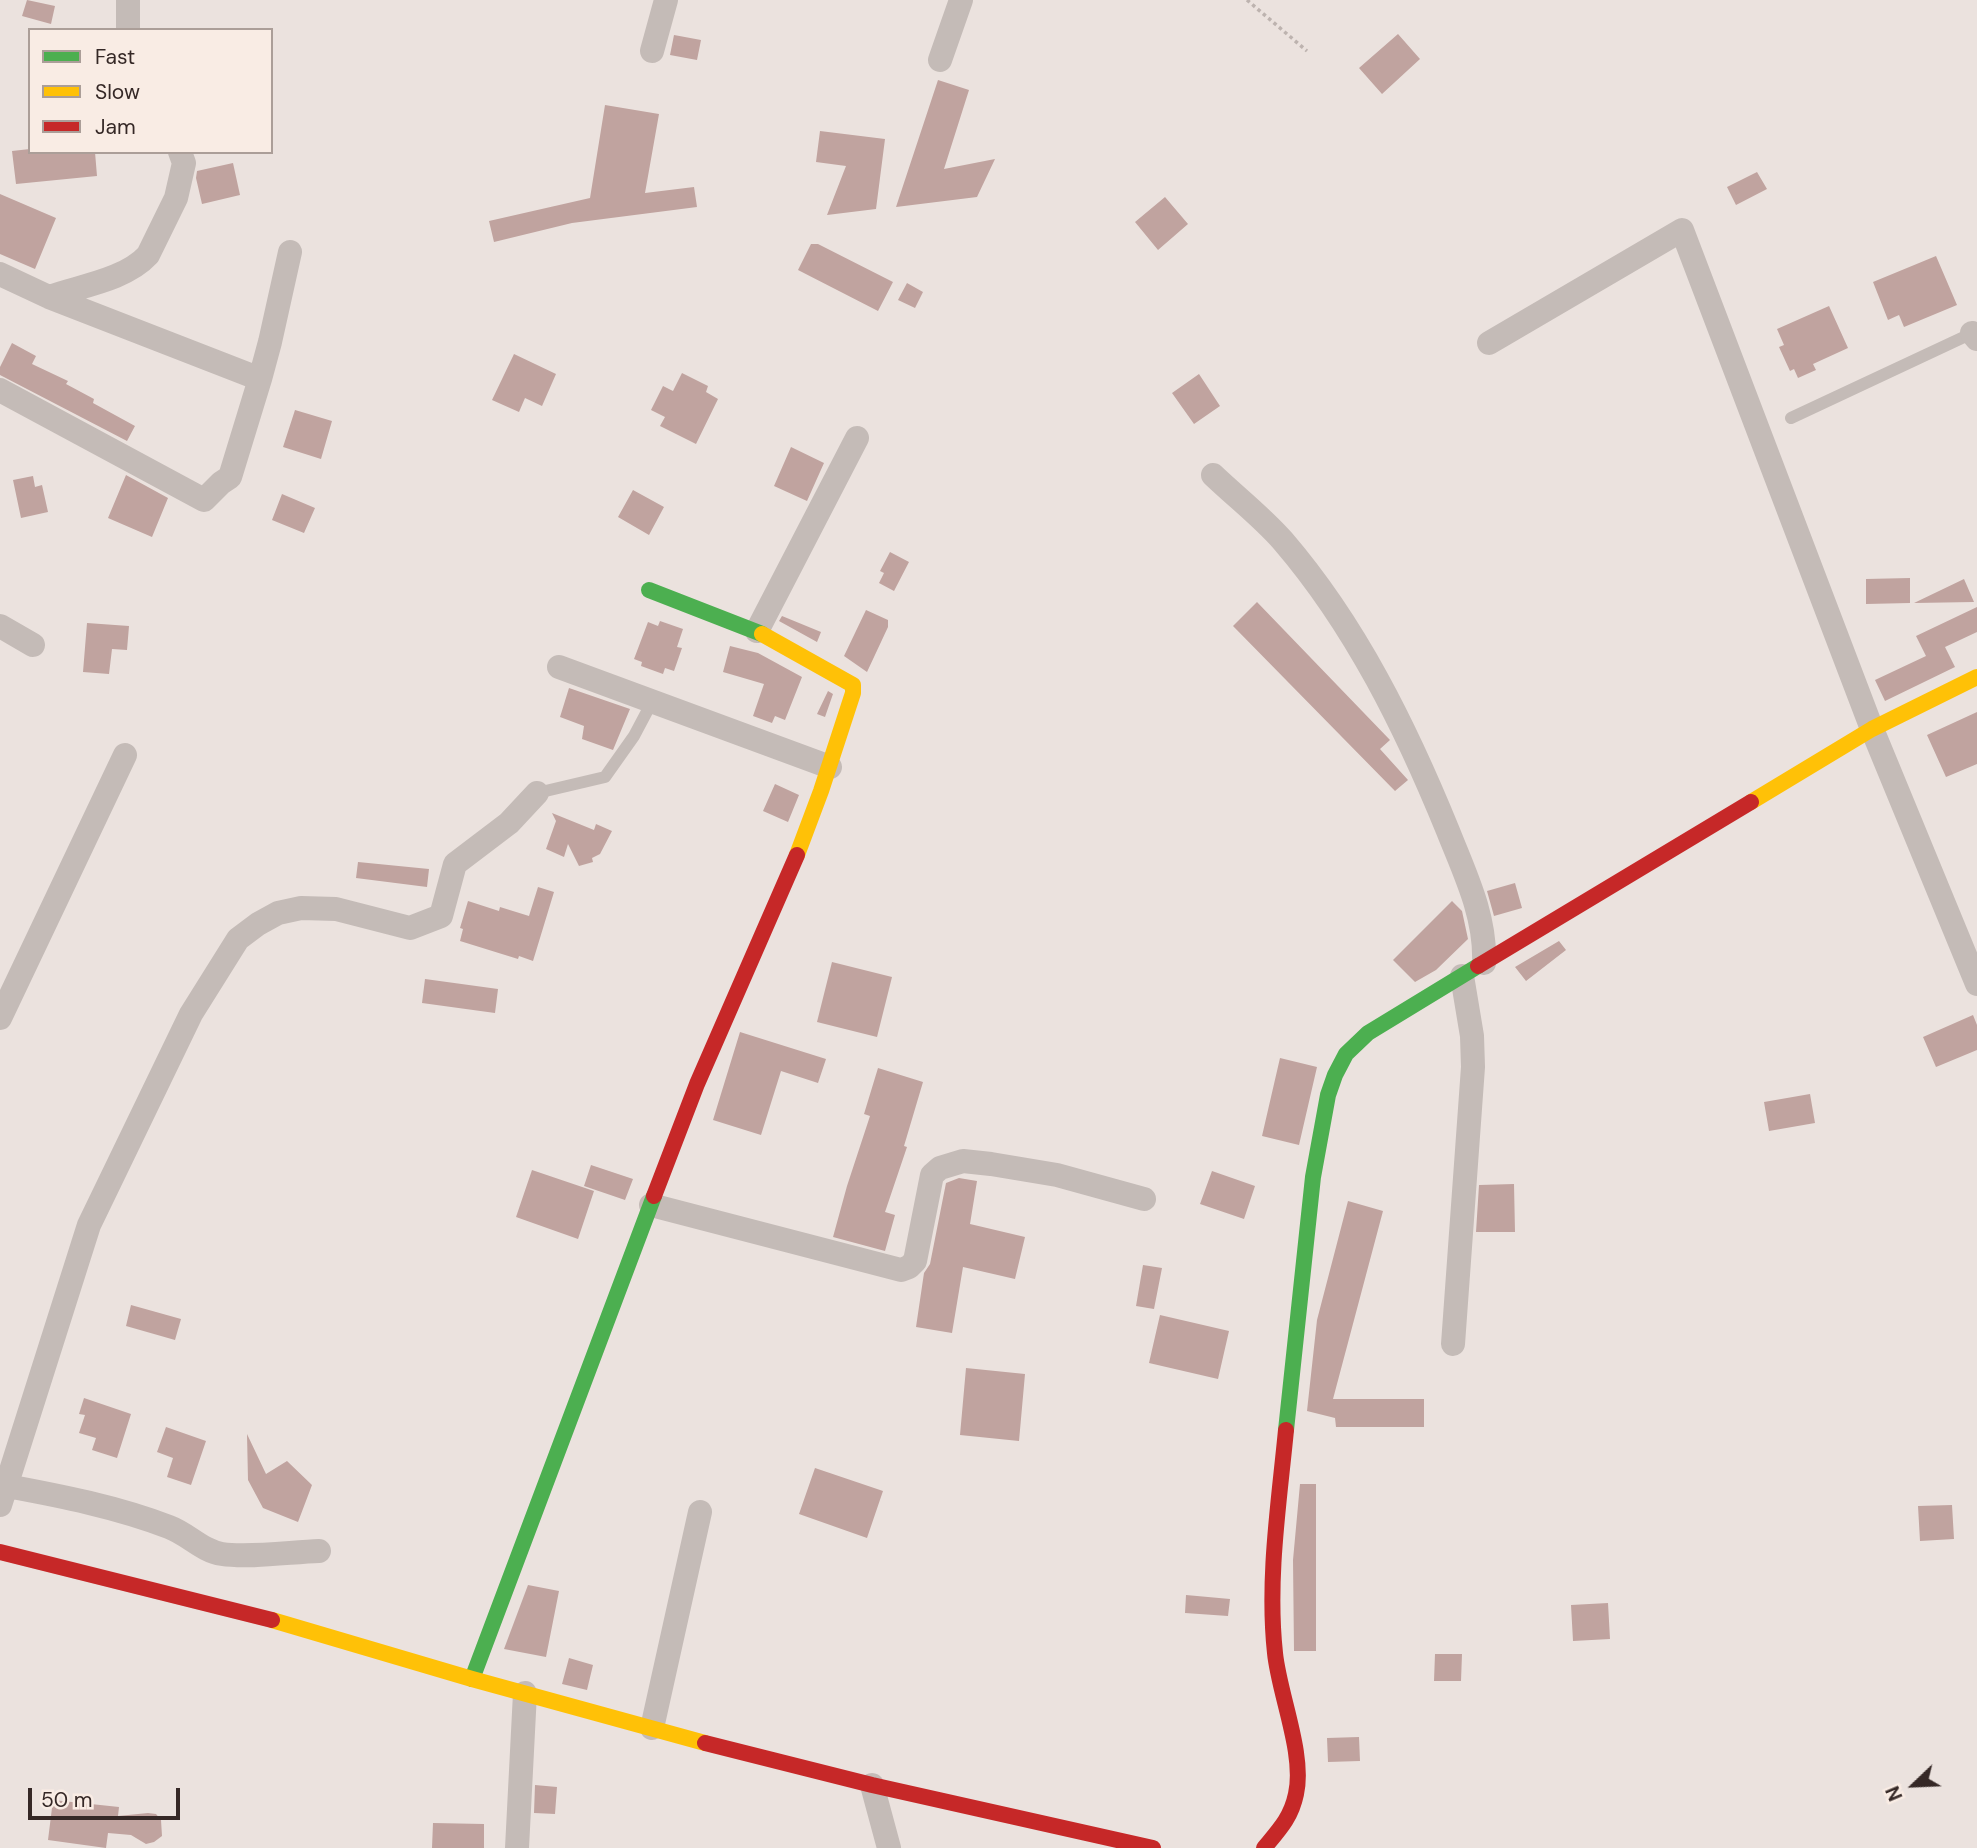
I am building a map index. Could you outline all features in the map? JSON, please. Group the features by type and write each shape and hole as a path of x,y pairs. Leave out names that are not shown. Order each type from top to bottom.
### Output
{"street":[{"path":"128,0 128,28"},
{"path":"652,51 666,0"},
{"path":"940,60 961,0"},
{"path":"49,297 117,274 141,262 148,255 176,198 184,163 181,154"},
{"path":"1489,343 1682,230 1872,729 1977,985"},
{"path":"0,390 204,500 230,477 270,342 290,252"},
{"path":"0,274 49,297 260,379"},
{"path":"757,631 857,438"},
{"path":"1213,475 1281,539 1304,567 1350,633 1381,689 1412,747 1475,898 1483,928 1483,963"},
{"path":"472,1679 710,1052 783,888 830,767 853,685 757,631 649,590"},
{"path":"0,626 33,645"},
{"path":"559,667 830,767"},
{"path":"1264,1848 1287,1820 1297,1792 1296,1753 1275,1654 1274,1559 1312,1177 1326,1107 1335,1075 1346,1054 1356,1042 1483,963 1872,729 1977,677"},
{"path":"0,1017 125,755"},
{"path":"319,1551 222,1554 204,1548 171,1527 75,1499 3,1495 89,1225 191,1014 238,939 278,913 301,908 336,909 410,928 441,916 455,864 509,822 537,793"},
{"path":"1453,1345 1473,1067 1472,1037 1462,976"},
{"path":"651,1205 901,1270 915,1261 932,1175 949,1164 963,1161 1057,1175 1144,1199"},
{"path":"652,1728 701,1512"},
{"path":"0,1552 281,1622 472,1679 872,1785 1153,1848"},
{"path":"517,1848 525,1693"},
{"path":"872,1785 889,1848"}],"lane":[{"path":"1791,418 1975,334"},
{"path":"537,793 605,777 634,736 652,702"}],"path":[{"path":"1247,0 1307,51"}],"building":[{"path":"27,0 55,6 51,24 22,16"},
{"path":"1398,34 1420,59 1382,94 1359,68"},
{"path":"674,35 701,40 697,60 670,55"},
{"path":"938,80 969,90 944,169 995,159 977,197 896,207"},
{"path":"605,105 659,114 645,193 694,187 697,207 572,223 494,242 489,221 590,198"},
{"path":"820,131 885,139 876,209 827,215 846,166 816,162"},
{"path":"28,149 28,154 95,154 97,176 16,184 12,151"},
{"path":"233,163 240,195 202,204 197,171"},
{"path":"1757,172 1767,189 1736,205 1727,187"},
{"path":"0,194 56,218 35,269 0,254"},
{"path":"1165,197 1188,224 1158,250 1135,222"},
{"path":"811,244 818,244 893,282 878,311 798,270"},
{"path":"1936,256 1957,305 1904,327 1899,315 1888,320 1873,282"},
{"path":"907,283 923,292 915,308 898,300"},
{"path":"1829,306 1848,348 1813,364 1816,370 1798,378 1794,369 1790,371 1779,347 1784,345 1777,329"},
{"path":"12,343 36,356 32,364 68,381 66,384 94,399 93,403 135,426 127,441 0,375 0,367"},
{"path":"514,354 556,374 542,406 525,398 519,412 492,400"},
{"path":"682,373 708,386 706,392 718,399 696,444 660,426 665,417 651,410 663,386 673,391"},
{"path":"1199,374 1220,406 1194,424 1172,393"},
{"path":"295,410 332,421 321,459 283,447"},
{"path":"791,447 824,463 807,501 774,486"},
{"path":"126,475 168,498 152,537 108,518"},
{"path":"33,476 35,487 42,485 48,512 21,518 13,480"},
{"path":"633,490 664,507 649,535 618,517"},
{"path":"282,494 315,508 304,533 272,520"},
{"path":"890,552 909,562 894,591 879,583 884,573 880,571"},
{"path":"1910,578 1910,603 1866,604 1866,579"},
{"path":"1964,579 1974,602 1914,603"},
{"path":"1257,602 1390,740 1380,749 1408,780 1395,791 1233,626"},
{"path":"1977,607 1977,632 1945,647 1955,667 1885,701 1875,680 1926,656 1916,636"},
{"path":"866,610 888,620 888,627 867,672 844,656"},
{"path":"782,616 821,632 817,642 779,621"},
{"path":"660,621 683,629 677,647 682,648 674,671 665,668 663,674 641,666 642,662 634,659 648,622 658,626"},
{"path":"87,623 129,626 127,650 112,649 109,674 83,672"},
{"path":"730,646 758,653 802,677 785,720 775,716 772,723 753,716 764,684 723,672"},
{"path":"569,688 630,709 613,750 582,739 584,726 560,717"},
{"path":"828,691 833,694 825,717 817,714"},
{"path":"1977,712 1977,764 1946,777 1927,735"},
{"path":"775,784 799,795 788,822 763,811"},
{"path":"552,813 594,830 596,824 612,831 600,854 592,858 593,862 579,866 568,844 564,857 546,849 556,821"},
{"path":"358,862 429,869 427,887 356,878"},
{"path":"1515,883 1522,908 1494,916 1487,891"},
{"path":"538,887 554,892 533,961 460,941 463,929 460,928 468,901 499,911 500,907 529,916"},
{"path":"1452,901 1462,911 1468,939 1436,970 1415,982 1393,960"},
{"path":"1559,941 1566,950 1526,981 1515,967"},
{"path":"832,962 892,977 877,1037 817,1022"},
{"path":"425,979 498,989 495,1013 422,1003"},
{"path":"1973,1015 1977,1025 1977,1050 1936,1067 1923,1037"},
{"path":"740,1032 826,1059 818,1083 781,1071 761,1135 713,1120"},
{"path":"1280,1058 1317,1067 1299,1145 1262,1136"},
{"path":"878,1068 923,1082 904,1146 907,1147 885,1212 895,1215 885,1251 833,1237 870,1116 864,1114"},
{"path":"1810,1094 1815,1123 1769,1131 1764,1102"},
{"path":"591,1165 633,1179 625,1200 584,1186"},
{"path":"532,1170 594,1191 578,1239 516,1217"},
{"path":"1212,1171 1255,1186 1244,1219 1200,1204"},
{"path":"959,1178 977,1181 970,1224 1025,1237 1015,1279 963,1267 952,1333 916,1327 924,1273 930,1264 946,1183"},
{"path":"1514,1184 1515,1232 1476,1232 1479,1185"},
{"path":"1348,1201 1383,1211 1333,1399 1424,1399 1424,1427 1336,1427 1335,1418 1307,1411 1317,1320"},
{"path":"1143,1265 1162,1268 1154,1309 1136,1306"},
{"path":"131,1305 181,1319 175,1340 126,1326"},
{"path":"1160,1315 1229,1331 1218,1379 1149,1363"},
{"path":"966,1368 1025,1374 1019,1441 960,1435"},
{"path":"84,1398 131,1414 117,1458 92,1450 96,1438 79,1433 85,1415 79,1414"},
{"path":"166,1427 206,1441 191,1485 167,1477 173,1458 157,1452"},
{"path":"247,1434 266,1474 287,1461 312,1485 298,1522 263,1508 248,1480"},
{"path":"815,1468 883,1491 867,1538 799,1514"},
{"path":"1300,1484 1316,1484 1316,1651 1294,1651 1293,1560"},
{"path":"1952,1505 1954,1539 1920,1541 1918,1506"},
{"path":"528,1585 559,1591 546,1657 504,1649"},
{"path":"1186,1595 1230,1599 1228,1616 1185,1613"},
{"path":"1608,1603 1610,1639 1573,1641 1571,1605"},
{"path":"1435,1654 1462,1654 1461,1681 1434,1681"},
{"path":"569,1658 593,1665 587,1690 562,1684"},
{"path":"1359,1737 1360,1761 1328,1762 1327,1738"},
{"path":"535,1785 557,1787 555,1814 534,1813"},
{"path":"53,1800 119,1807 118,1816 156,1814 161,1820 162,1836 146,1844 131,1835 108,1833 106,1848 48,1840"},
{"path":"433,1823 484,1824 484,1848 432,1848"}],"traffic: fast":[{"path":"649,590 762,634"},
{"path":"1286,1430 1313,1177 1328,1095 1335,1075 1346,1054 1368,1033 1478,966"},
{"path":"472,1679 654,1196"}],"traffic: slow":[{"path":"762,634 853,685 853,693 821,791 797,855"},
{"path":"1751,802 1872,729 1977,677"},
{"path":"272,1620 472,1679 705,1743"}],"traffic: jam":[{"path":"1478,966 1751,802"},
{"path":"654,1196 697,1084 797,855"},
{"path":"1264,1848 1291,1810 1298,1778 1294,1743 1277,1669 1272,1597 1286,1430"},
{"path":"0,1552 272,1620"},
{"path":"705,1743 872,1785 1153,1848"}]}
